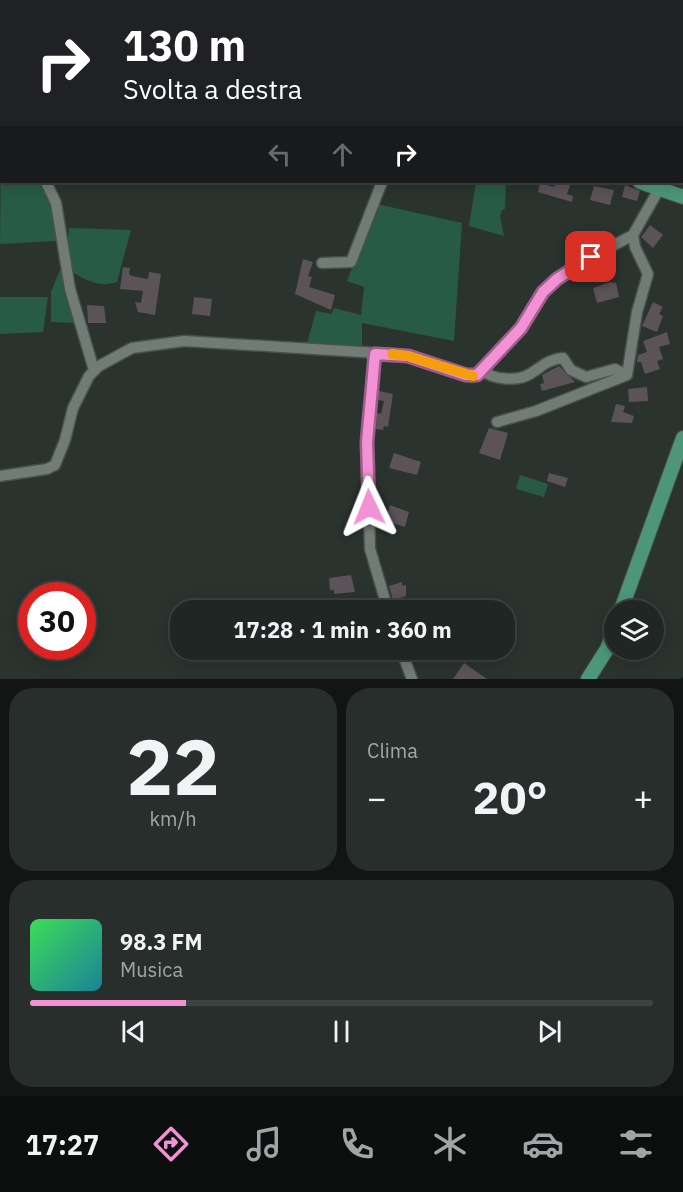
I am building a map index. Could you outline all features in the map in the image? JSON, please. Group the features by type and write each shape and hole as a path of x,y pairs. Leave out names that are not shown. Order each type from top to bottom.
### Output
{"main road":[{"path":"661,184 683,197"},
{"path":"625,600 683,438"},
{"path":"588,679 604,654"}],"street":[{"path":"46,183 56,203 70,289 94,370"},
{"path":"322,263 351,262 382,183"},
{"path":"0,476 47,469 55,465 65,440 73,408 94,370 132,348 184,341 408,356 472,377 482,370 521,328 543,292 557,279 573,267 633,235 661,184"},
{"path":"628,373 637,312 648,274 635,247 633,235"},
{"path":"375,354 367,442 370,549 385,600"},
{"path":"482,370 490,376 518,378 528,375 543,363 562,358 571,370 586,377 615,369 628,373"},
{"path":"497,422 546,408 628,373"},
{"path":"405,660 412,679"}],"green space":[{"path":"1,183 38,183 39,185 43,183 52,201 59,238 56,241 0,244"},
{"path":"476,183 506,183 505,209 502,210 500,216 504,236 469,226"},
{"path":"377,204 462,223 454,341 362,323 362,351 306,347 316,311 331,314 334,308 361,315 364,287 347,281"},
{"path":"69,228 131,230 117,282 97,283 80,277 74,272 70,267 67,254"},
{"path":"60,270 64,273 77,323 51,322 51,292"},
{"path":"0,297 48,297 43,332 0,334"},
{"path":"520,475 548,484 544,497 516,489"}],"building":[{"path":"540,183 554,187 556,183 571,183 567,194 573,196 572,202 538,192"},
{"path":"625,185 640,191 637,201 622,197"},
{"path":"594,186 614,190 610,205 590,200"},
{"path":"650,225 663,235 653,248 641,237"},
{"path":"303,259 313,262 308,276 312,277 309,287 335,295 331,310 295,294"},
{"path":"123,267 130,268 129,274 132,276 148,279 149,272 161,274 155,315 138,312 135,302 141,303 143,291 120,289"},
{"path":"610,282 616,283 619,297 597,303 593,288"},
{"path":"194,297 212,299 210,316 192,314"},
{"path":"653,302 663,307 659,314 663,316 657,332 642,326"},
{"path":"87,305 104,306 106,323 88,323"},
{"path":"667,332 670,344 659,347 663,359 657,361 660,369 645,374 641,362 637,362 638,355 647,352 643,341"},
{"path":"559,366 575,382 542,391 540,384 544,383 542,375"},
{"path":"647,387 648,401 629,402 628,389"},
{"path":"379,391 393,394 388,427 384,426 383,430 376,429 377,413 381,414 384,401 378,400"},
{"path":"616,404 625,406 623,412 634,416 632,423 611,422"},
{"path":"489,428 508,433 500,460 479,453"},
{"path":"394,453 421,462 417,475 389,468"},
{"path":"549,473 568,478 565,487 547,481"},
{"path":"390,505 409,512 405,527 385,521"},
{"path":"351,575 355,592 334,594 334,590 330,590 329,578"},
{"path":"402,582 402,586 406,585 406,596 393,600 389,586"},
{"path":"464,663 487,679 453,679"}],"slow traffic":[{"path":"392,354 408,356 473,376"}],"route":[{"path":"369,507 367,442 375,354 408,356 472,377 477,375 521,328 543,292 573,267 591,257"}]}
